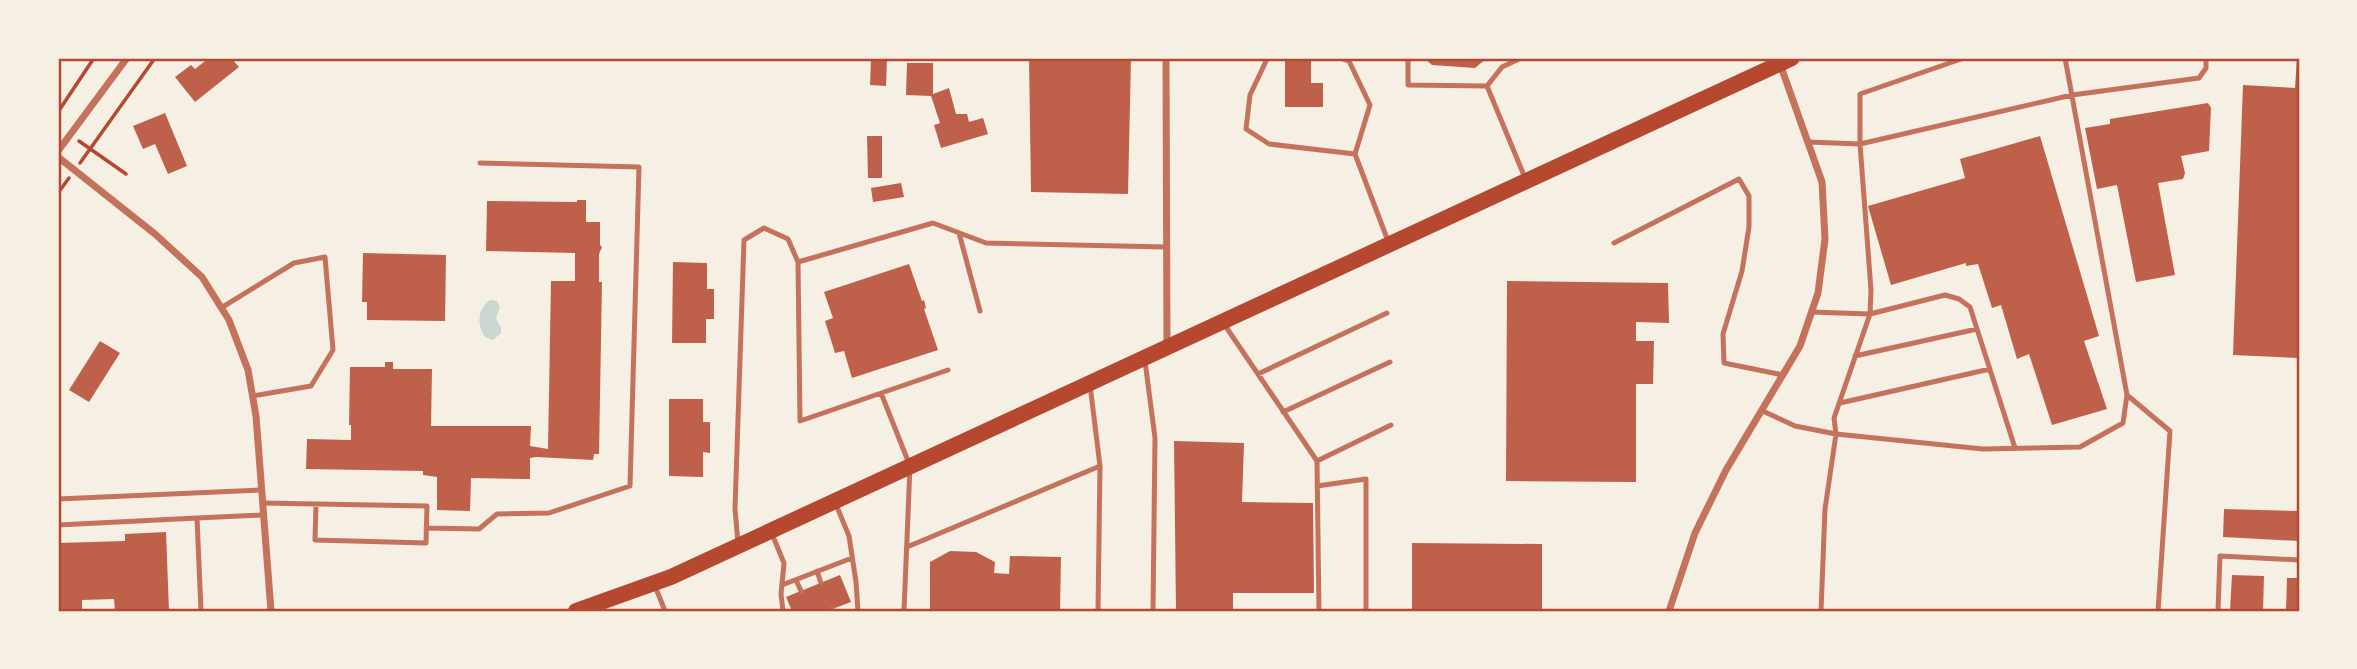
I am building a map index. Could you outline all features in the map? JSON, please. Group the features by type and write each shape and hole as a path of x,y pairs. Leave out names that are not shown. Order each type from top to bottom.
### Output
{"main road":[{"path":"585,610 739,546 1786,60"}],"street":[{"path":"58,151 127,58"},
{"path":"1166,58 1167,348"},
{"path":"1669,611 1695,533 1726,470 1800,346 1818,293 1825,239 1822,183 1786,60"},
{"path":"58,157 155,234 202,277 229,320 248,370 252,396 271,611"}],"lane":[{"path":"1270,58 1267,59 1250,95 1246,129 1269,144 1355,154"},
{"path":"1340,58 1349,61 1370,105 1355,154 1389,244"},
{"path":"1408,58 1408,85 1487,86"},
{"path":"1502,58 1502,67"},
{"path":"1487,86 1502,67 1521,58"},
{"path":"1821,611 1825,509 1836,434 1833,418 1870,314 1871,290 1860,144 1860,94 1964,58"},
{"path":"1763,411 1795,426 1836,434 1983,449 2080,447 2123,423 2127,395 2065,58"},
{"path":"1808,142 1860,144 2072,95 2199,78 2206,68 2206,58"},
{"path":"1487,86 1526,180"},
{"path":"426,528 479,529 497,514 549,513 630,486 639,167 480,163"},
{"path":"1614,243 1739,179 1749,196 1749,227 1742,271 1723,334 1724,363 1783,375"},
{"path":"798,262 933,223 986,243 1166,247"},
{"path":"739,546 735,509 744,240 764,228 788,239 798,262 800,421 948,370"},
{"path":"959,233 979,311"},
{"path":"221,308 293,263 324,257 333,350 311,386 252,396"},
{"path":"1811,312 1870,314 1945,295 1959,299 1970,307 2015,448"},
{"path":"1258,374 1387,313"},
{"path":"1223,322 1317,461 1319,611"},
{"path":"1855,356 1977,329"},
{"path":"1144,358 1155,438 1153,611"},
{"path":"1283,412 1390,362"},
{"path":"1840,402 1990,369"},
{"path":"1089,383 1100,466 1098,611"},
{"path":"881,393 910,466 904,611"},
{"path":"2127,395 2170,431 2158,611"},
{"path":"1317,461 1391,425"},
{"path":"907,547 1100,466"},
{"path":"1317,486 1366,479 1366,611"},
{"path":"58,499 261,490"},
{"path":"834,501 849,536 858,611"},
{"path":"262,503 427,506 426,543 316,540 316,504"},
{"path":"58,525 263,515"},
{"path":"197,518 201,611"},
{"path":"771,531 784,563 783,611"},
{"path":"2218,611 2220,556 2299,560"},
{"path":"782,584 852,558"},
{"path":"817,571 821,583"},
{"path":"796,580 801,592"},
{"path":"654,583 665,611"}],"path":[{"path":"58,111 94,58"},
{"path":"58,192 155,58"},
{"path":"70,134 126,174"}],"shaded area":[{"path":"490,300 497,301 500,307 496,318 501,333 493,340 485,337 480,322 481,312"}],"building":[{"path":"209,58 231,58 239,67 195,102 175,77 191,65 195,69"},
{"path":"871,58 887,58 886,86 870,85"},
{"path":"1029,58 1131,58 1128,194 1031,192"},
{"path":"1285,58 1311,58 1311,83 1323,83 1323,107 1285,107"},
{"path":"1424,58 1487,58 1475,68 1432,65"},
{"path":"2297,58 2299,358 2233,355 2243,85 2295,88"},
{"path":"907,63 933,63 933,94 949,88 956,114 967,114 969,122 983,118 988,134 941,148 934,125 940,123 931,96 906,95"},
{"path":"2208,103 2211,108 2209,151 2181,156 2185,173 2183,179 2158,183 2175,275 2136,282 2117,185 2097,189 2085,128 2110,124 2110,119"},
{"path":"165,113 187,166 168,174 155,144 143,149 133,126"},
{"path":"867,136 882,136 882,178 868,178"},
{"path":"2040,136 2099,336 2084,341 2107,409 2052,425 2029,354 2017,359 2001,305 1992,308 1978,264 1966,266 1966,263 1891,285 1868,206 1965,178 1960,159"},
{"path":"901,183 904,197 873,202 871,188"},
{"path":"586,200 586,222 600,222 602,247 599,254 599,282 602,282 599,454 594,454 593,460 536,457 530,458 530,479 471,478 470,511 437,510 437,477 423,475 423,471 306,469 307,439 351,440 350,367 385,367 385,362 393,362 393,369 432,369 431,426 531,426 530,446 548,449 551,281 575,281 575,253 486,251 487,201"},
{"path":"363,253 446,255 445,321 367,320 367,302 362,302"},
{"path":"673,262 707,263 707,289 714,289 714,319 706,319 706,343 672,343"},
{"path":"909,264 922,301 924,300 924,309 938,350 852,378 844,351 835,353 825,321 833,318 824,292"},
{"path":"1507,281 1668,283 1669,323 1636,322 1636,341 1654,341 1653,384 1636,384 1636,482 1506,481"},
{"path":"100,341 120,353 89,402 69,390"},
{"path":"669,399 703,399 703,422 710,422 710,453 703,452 703,477 669,476"},
{"path":"1174,441 1244,443 1242,502 1313,503 1314,593 1233,593 1233,611 1176,611"},
{"path":"2224,509 2299,511 2299,541 2223,537"},
{"path":"166,532 169,611 115,611 114,599 82,600 82,611 58,611 58,543 125,541 125,534"},
{"path":"1412,543 1542,544 1542,611 1412,611"},
{"path":"950,551 976,552 995,562 994,573 1009,574 1010,556 1061,557 1060,611 930,611 930,562"},
{"path":"840,575 851,602 827,611 792,611 786,597"},
{"path":"2232,575 2264,576 2263,611 2230,611"},
{"path":"2287,578 2299,578 2299,611 2286,611"}]}
